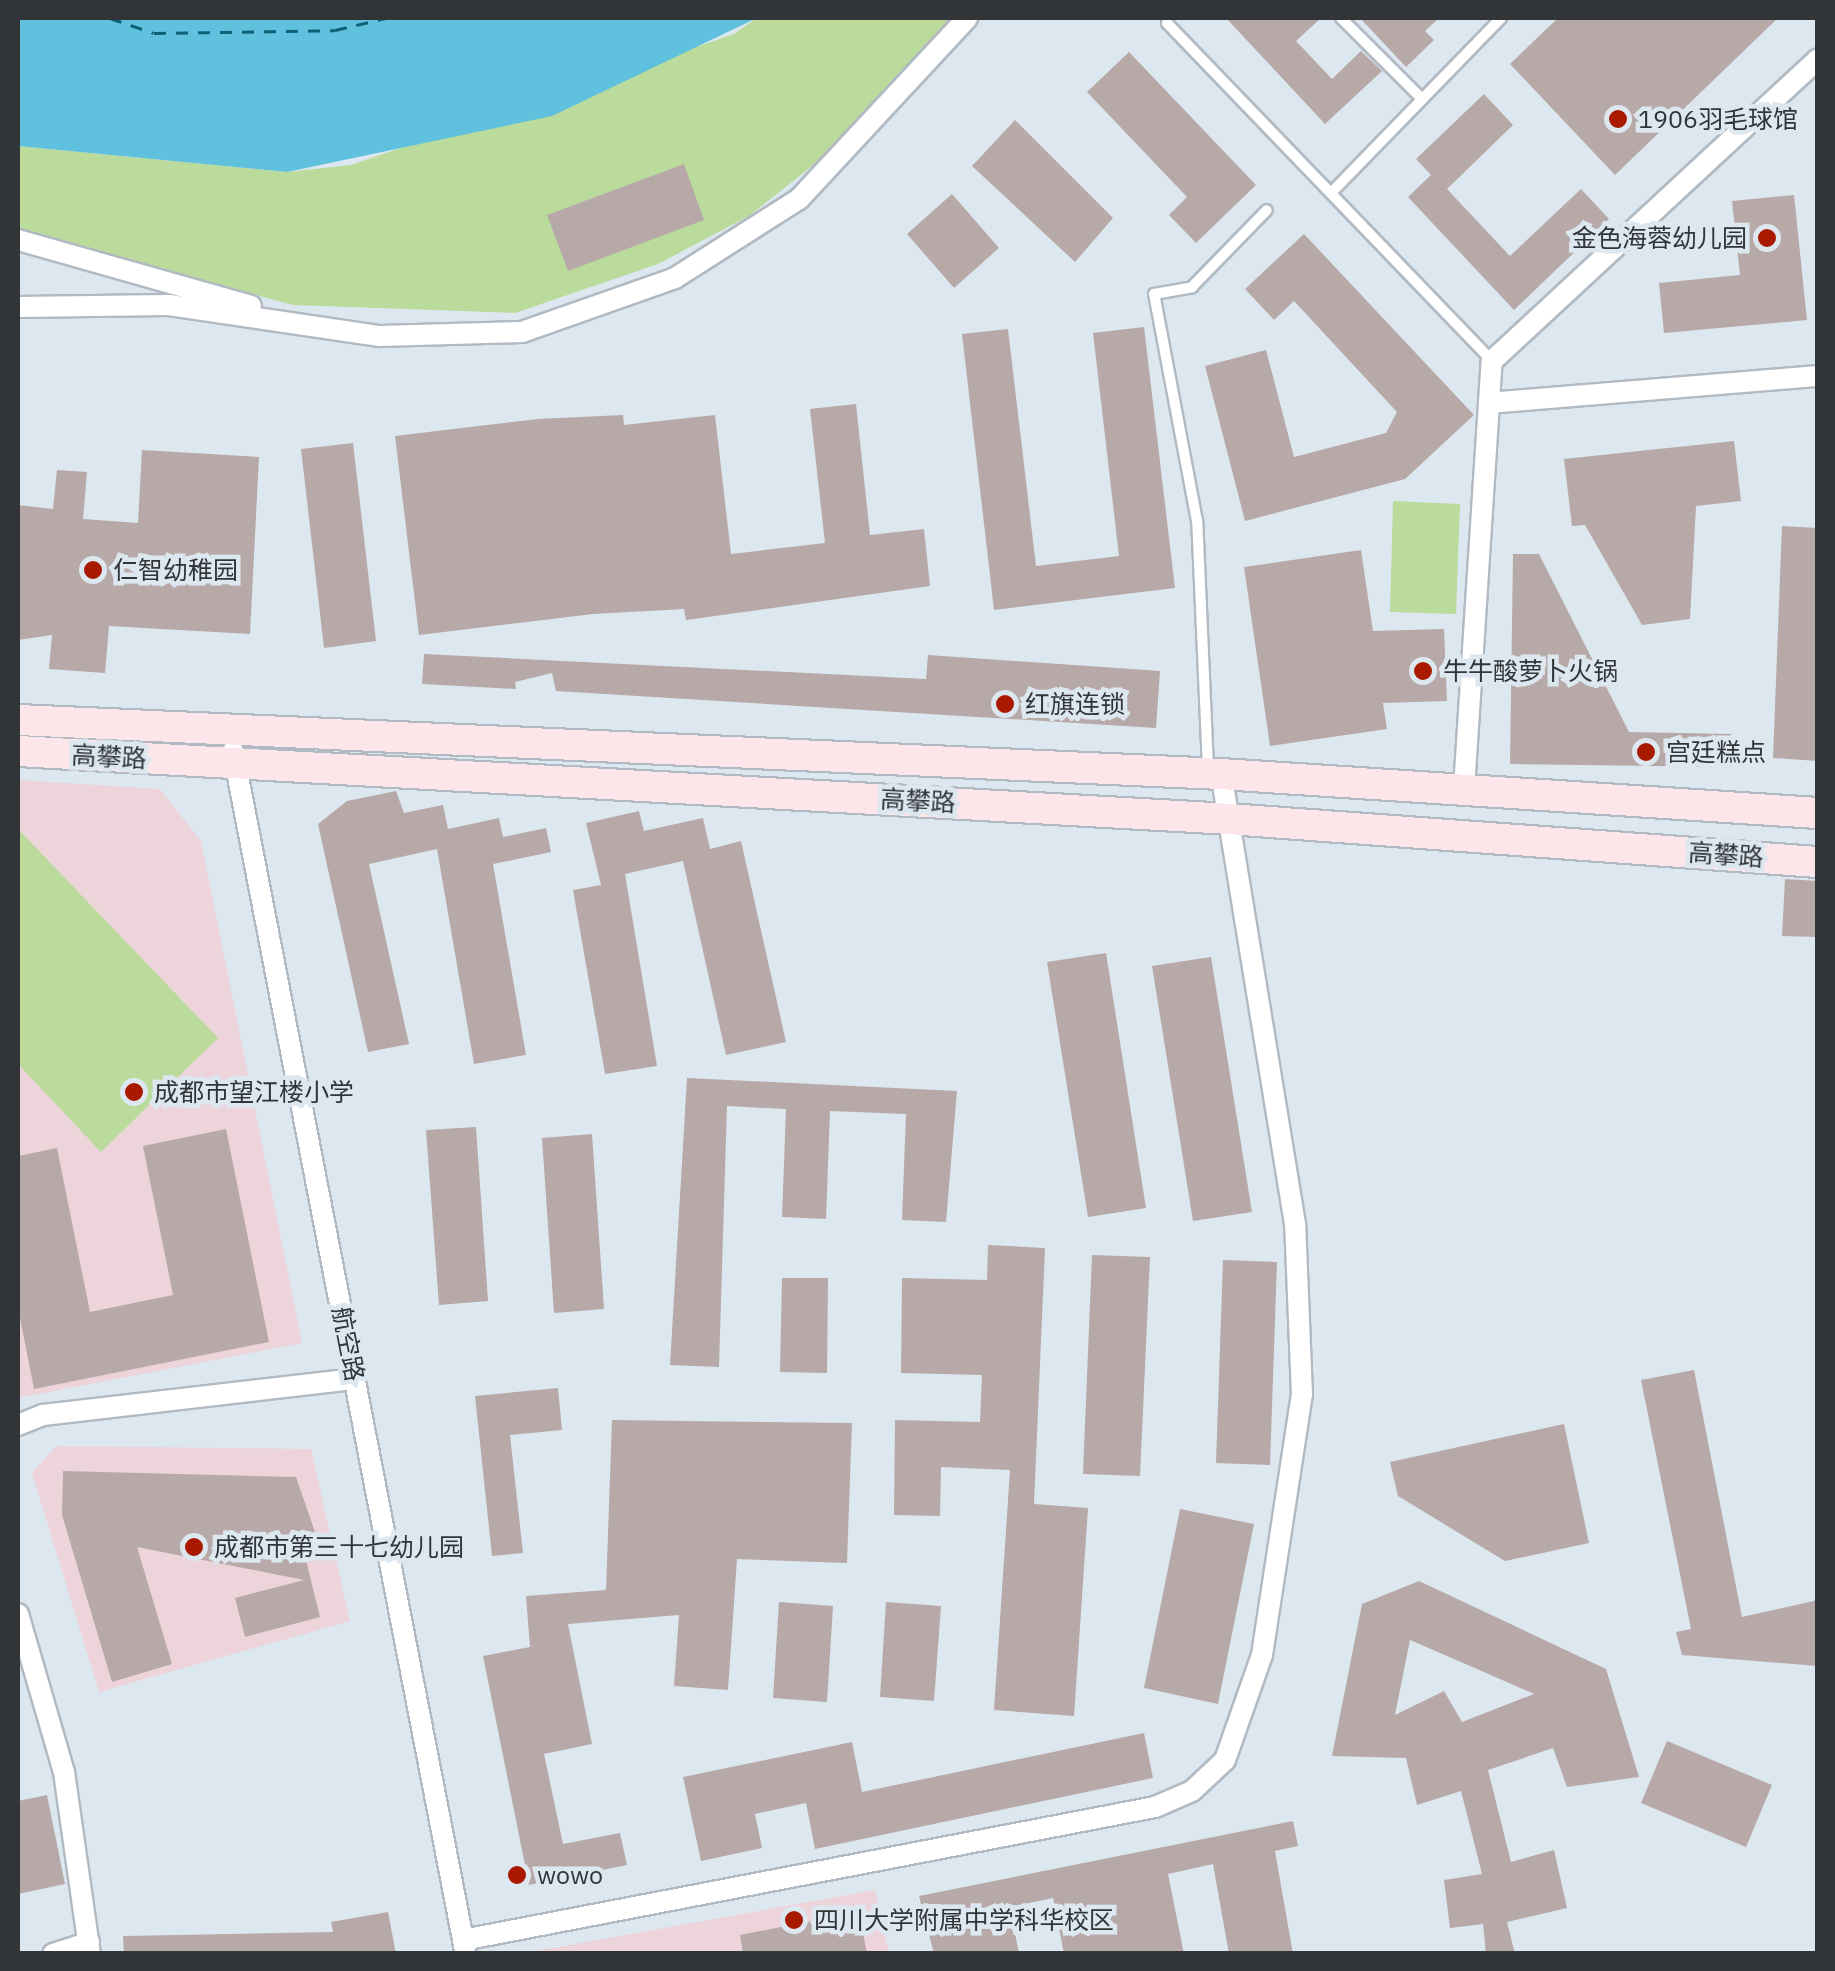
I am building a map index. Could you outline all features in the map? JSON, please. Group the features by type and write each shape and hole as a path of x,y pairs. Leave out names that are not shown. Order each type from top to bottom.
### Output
{"main road":[{"name":"高攀路","path":"18,720 233,749 1818,862"},
{"name":"高攀路","path":"18,752 233,749 1215,774 1818,813"}],"street":[{"path":"18,307 169,305 380,336 522,332 675,278 799,199 966,18"},
{"path":"1464,789 1492,361 1818,59"},
{"path":"18,240 290,320"},
{"path":"1489,403 1818,376"},
{"name":"航空路","path":"233,749 465,1947"},
{"path":"465,1947 1155,1808 1192,1791 1225,1760 1262,1655 1302,1396 1295,1224 1229,819 1215,774"},
{"path":"18,1425 43,1415 355,1380"},
{"path":"18,1614 64,1772 89,1948 53,1954"}],"lane":[{"path":"1341,18 1422,99"},
{"path":"1331,193 1501,18"},
{"path":"1167,23 1492,361"},
{"path":"1215,774 1196,521 1154,294 1192,287 1268,210"}],"shaded area":[{"name":"成都市望江楼小学","path":"18,780 160,789 201,841 302,1343 18,1398"},
{"name":"成都市第三十七幼儿园","path":"56,1446 311,1449 350,1621 99,1692 32,1473"},
{"name":"四川大学附属中学科华校区","path":"875,1890 889,1953 536,1951"}],"green space":[{"path":"757,18 963,18 821,159 749,216 658,264 515,313 293,305 18,231 18,146 287,172 351,165 734,34"},
{"path":"1393,501 1460,504 1456,614 1390,612"},
{"path":"18,829 218,1038 101,1152 18,1064"}],"water":[{"path":"18,18 757,18 552,116 287,172 18,146"}],"building":[{"path":"1226,18 1321,18 1296,41 1332,79 1361,51 1382,71 1325,124"},
{"path":"1360,18 1439,18 1425,31 1434,40 1406,67"},
{"name":"1906羽毛球馆","path":"1558,18 1778,18 1615,175 1510,64"},
{"path":"1129,52 1256,185 1196,243 1169,215 1187,197 1087,92"},
{"path":"1484,94 1513,125 1447,189 1510,256 1581,189 1609,219 1514,310 1408,197 1431,175 1416,159"},
{"path":"1015,120 1113,218 1075,262 972,166"},
{"path":"684,164 704,220 568,271 547,215"},
{"path":"952,194 999,248 954,288 907,234"},
{"name":"金色海蓉幼儿园","path":"1794,195 1807,320 1664,333 1659,283 1740,275 1732,201"},
{"path":"1304,234 1474,415 1405,479 1245,521 1205,366 1266,350 1294,457 1386,433 1397,412 1294,301 1274,320 1245,289"},
{"path":"1144,327 1175,588 994,610 962,334 1008,329 1036,566 1119,556 1093,333"},
{"path":"856,404 870,535 924,529 930,586 686,620 684,609 593,614 419,635 395,436 538,419 623,415 624,425 715,415 731,554 825,543 810,409"},
{"path":"1734,441 1741,501 1696,506 1690,619 1642,625 1585,525 1572,526 1564,459"},
{"path":"353,443 376,641 324,648 301,449"},
{"path":"142,450 259,457 250,634 109,626 105,673 49,669 52,635 18,640 18,505 53,509 57,470 87,472 83,519 138,523"},
{"path":"1782,526 1818,528 1818,761 1773,758"},
{"path":"1361,550 1373,631 1444,629 1447,701 1383,703 1387,729 1270,746 1244,567"},
{"path":"1513,554 1539,554 1629,732 1731,734 1731,767 1510,764"},
{"path":"424,654 926,679 928,655 1160,671 1156,728 556,691 552,673 515,682 516,689 422,684"},
{"path":"396,791 404,813 443,805 448,829 499,818 503,837 546,828 551,852 493,864 526,1055 474,1064 437,849 369,864 409,1044 368,1052 318,824 347,801"},
{"path":"639,811 644,831 703,818 710,849 741,841 786,1042 726,1055 683,861 625,874 657,1066 605,1074 573,890 601,885 586,823"},
{"path":"1785,879 1818,881 1818,937 1782,936"},
{"path":"1106,953 1146,1208 1088,1217 1047,962"},
{"path":"1211,957 1252,1212 1193,1221 1152,966"},
{"path":"687,1078 957,1091 946,1222 902,1220 906,1114 830,1111 826,1219 782,1217 786,1109 727,1106 719,1367 670,1365"},
{"path":"476,1127 488,1301 439,1305 426,1130"},
{"name":"成都市望江楼小学","path":"226,1129 269,1342 34,1389 18,1308 18,1156 57,1148 90,1312 173,1295 143,1146"},
{"path":"592,1134 604,1309 554,1313 542,1138"},
{"path":"988,1245 1045,1248 1034,1504 1088,1508 1074,1716 994,1710 1010,1470 941,1467 940,1516 894,1515 895,1420 980,1422 982,1375 901,1373 902,1278 987,1280"},
{"path":"1092,1255 1150,1257 1140,1476 1083,1474"},
{"path":"1223,1260 1277,1262 1270,1465 1216,1463"},
{"path":"782,1278 828,1278 827,1373 780,1372"},
{"path":"1694,1370 1742,1617 1818,1600 1818,1666 1682,1655 1676,1632 1691,1629 1641,1380"},
{"path":"558,1388 562,1430 510,1435 523,1553 492,1556 475,1396"},
{"path":"612,1420 852,1423 847,1563 737,1559 728,1690 674,1686 679,1615 568,1624 592,1744 544,1754 563,1844 620,1833 627,1865 529,1885 483,1656 530,1647 526,1596 606,1590"},
{"path":"1564,1424 1589,1543 1505,1561 1398,1496 1390,1462"},
{"name":"成都市第三十七幼儿园","path":"63,1471 296,1477 317,1538 302,1544 320,1617 245,1637 235,1598 304,1580 137,1547 172,1664 112,1682 62,1515"},
{"path":"1180,1509 1254,1524 1218,1704 1144,1688"},
{"path":"1419,1581 1606,1669 1639,1777 1567,1787 1553,1748 1488,1770 1511,1862 1554,1850 1567,1908 1507,1922 1515,1954 1486,1954 1483,1924 1450,1928 1444,1880 1482,1874 1461,1791 1417,1805 1406,1758 1332,1756 1362,1604","holes":["1410,1640 1534,1694 1462,1722 1444,1691 1395,1715"]},
{"path":"779,1602 833,1606 827,1702 773,1698"},
{"path":"886,1602 941,1606 934,1701 880,1697"},
{"path":"1144,1733 1153,1778 815,1849 806,1803 755,1814 762,1848 701,1861 683,1777 852,1742 862,1792"},
{"path":"1667,1741 1772,1785 1746,1847 1641,1803"},
{"path":"47,1795 65,1884 18,1894 18,1801"},
{"path":"1293,1821 1298,1846 1275,1851 1293,1954 1229,1954 1213,1864 1168,1874 1184,1954 1064,1954 1053,1898 1010,1907 1019,1954 934,1954 919,1896"},
{"path":"388,1912 396,1954 124,1954 123,1936 333,1932 331,1922"},
{"path":"859,1912 867,1954 743,1954 740,1935"}],"ferry route":[{"path":"110,18 154,33 335,30 386,18"}],"place":[{"name":"1906羽毛球馆","path":"1618,119"},
{"name":"金色海蓉幼儿园","path":"1767,238"},
{"name":"仁智幼稚园","path":"93,570"},
{"name":"牛牛酸萝卜火锅","path":"1423,671"},
{"name":"红旗连锁","path":"1005,704"},
{"name":"宫廷糕点","path":"1646,752"},
{"name":"成都市望江楼小学","path":"134,1092"},
{"name":"成都市第三十七幼儿园","path":"194,1547"},
{"name":"wowo","path":"517,1875"},
{"name":"四川大学附属中学科华校区","path":"794,1920"}]}
